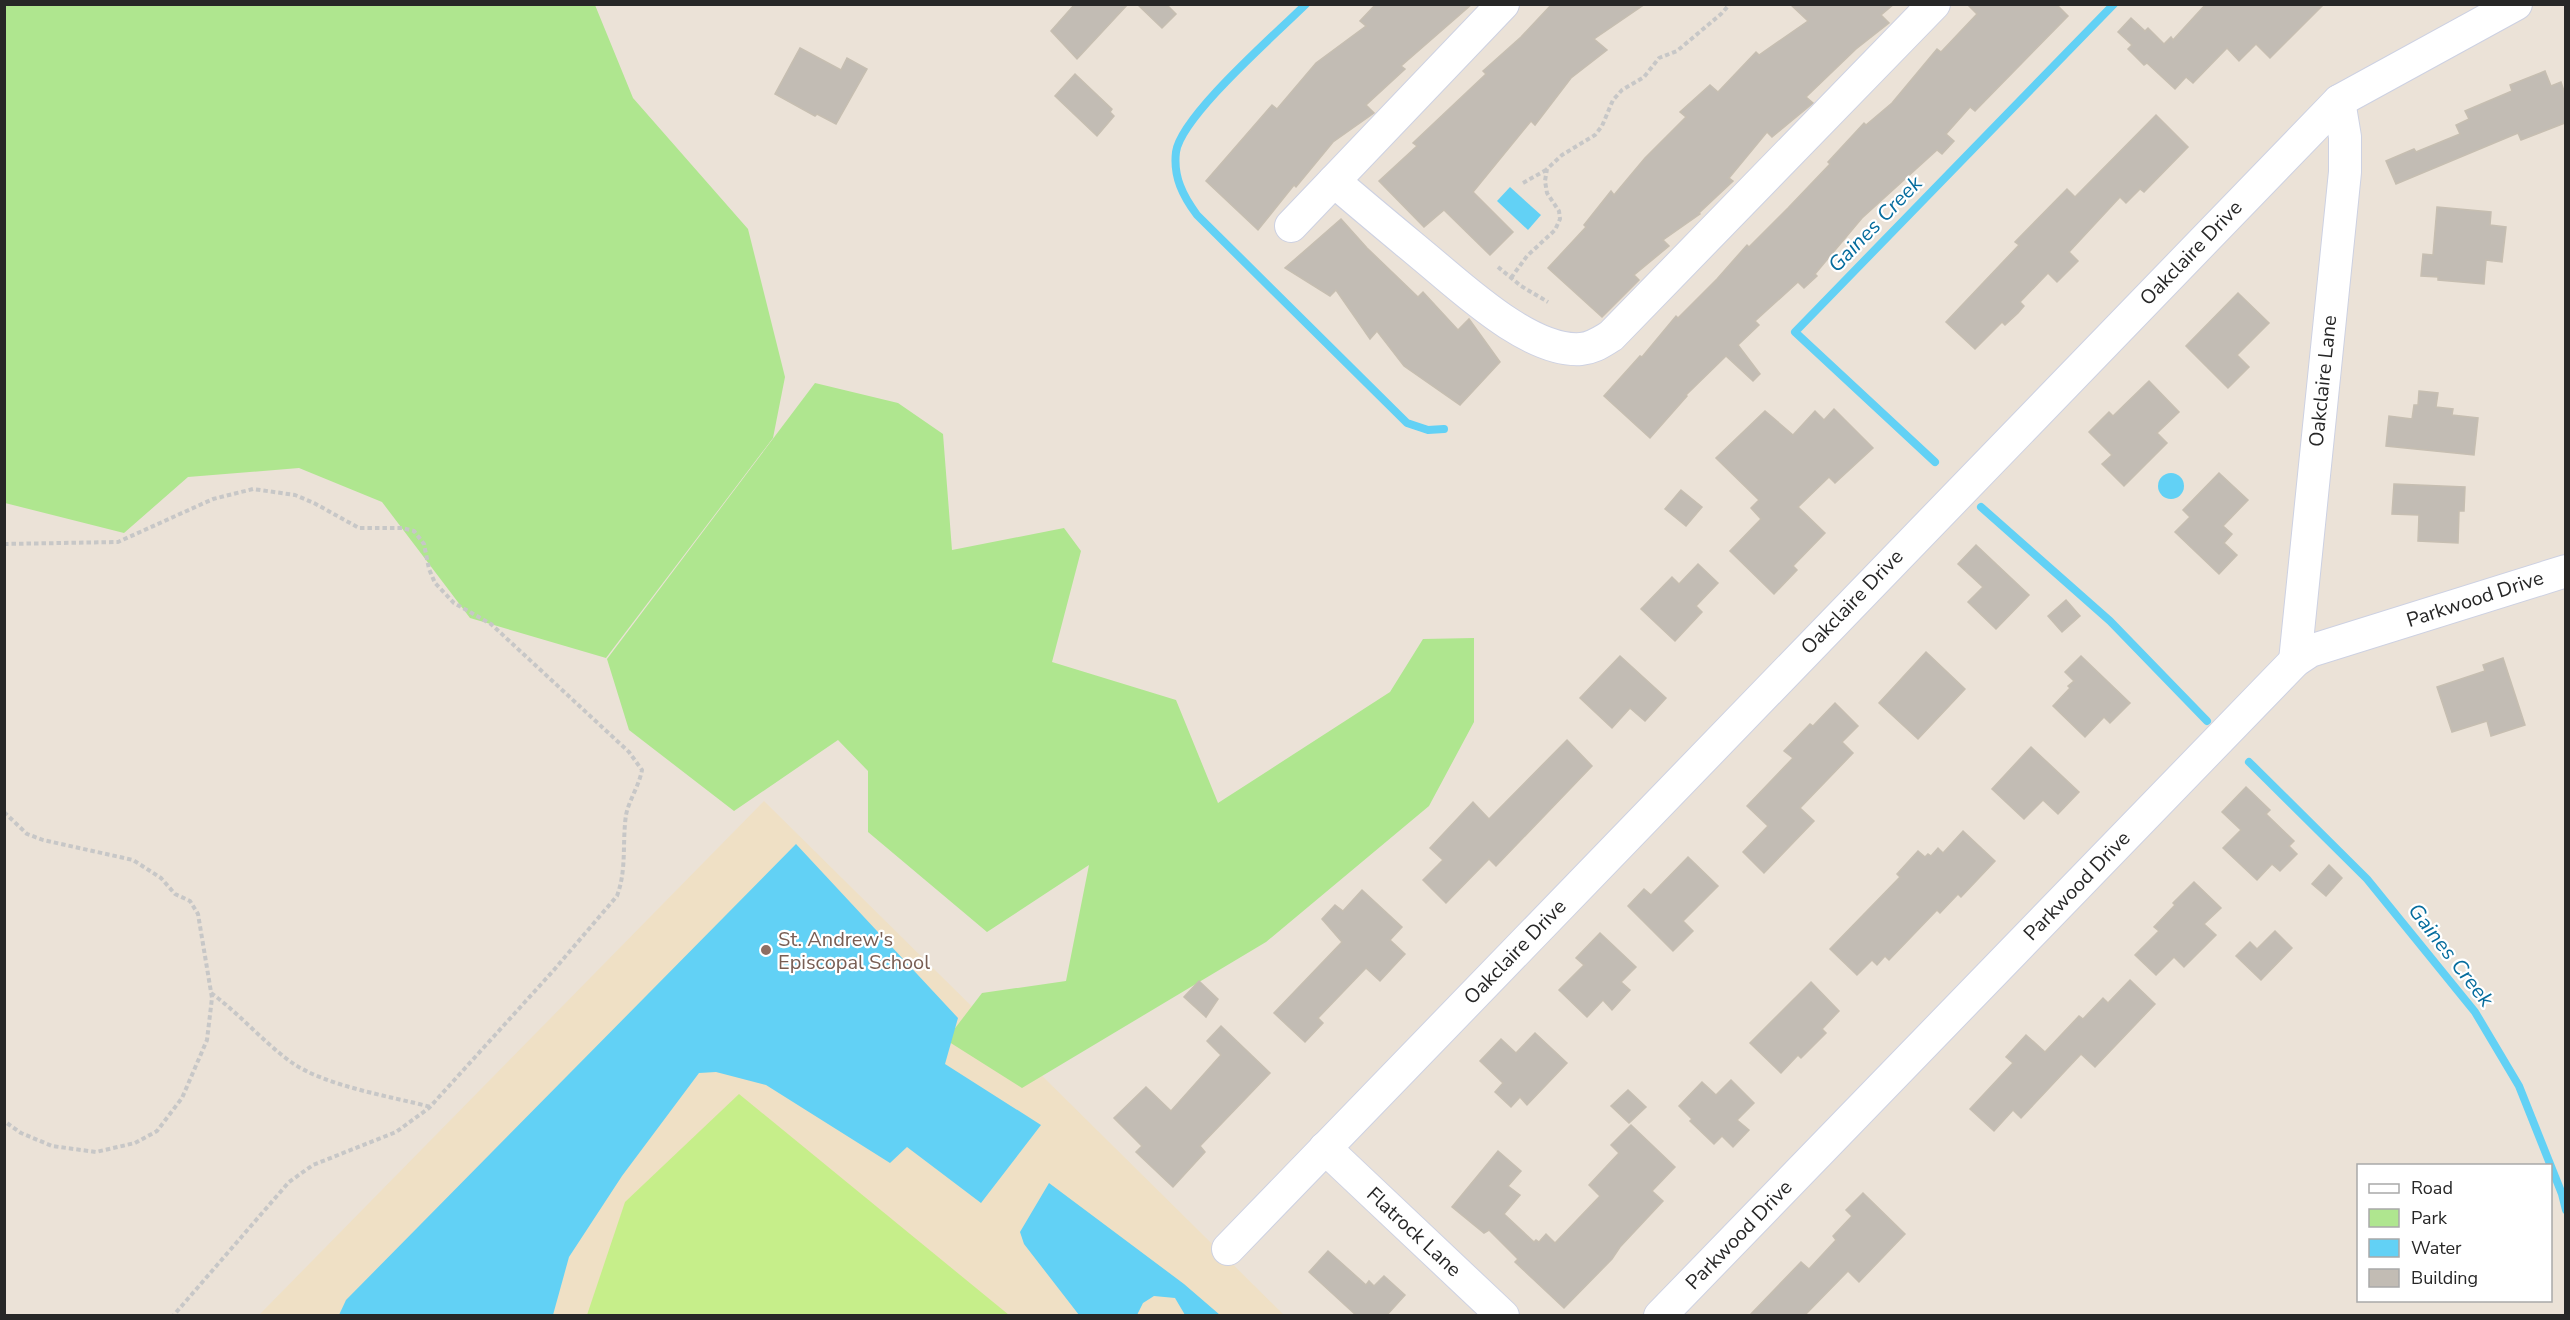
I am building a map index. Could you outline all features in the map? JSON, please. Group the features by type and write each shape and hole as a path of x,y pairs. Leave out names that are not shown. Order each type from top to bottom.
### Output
{"street":[{"path":"1291,226 1503,4"},
{"path":"1334,181 1479,302 1509,324 1536,338 1562,346 1581,349 1596,345 1611,336 1934,4"},
{"name":"Oakclaire Drive","path":"1228,1249 2339,101 2516,4"},
{"name":"Oakclaire Lane","path":"2295,661 2345,172 2344,137 2339,101"},
{"name":"Parkwood Drive","path":"1660,1316 2295,661 2310,651 2565,571"},
{"name":"Flatrock Lane","path":"1325,1148 1503,1316"}],"path":[{"path":"1523,183 1547,170 1562,155 1595,135 1602,126 1613,100 1622,90 1644,77 1659,58 1677,51 1722,14 1730,4"},
{"path":"1511,278 1527,256 1555,230 1560,219 1559,211 1547,193 1545,181 1547,170"},
{"path":"1498,267 1548,302"},
{"path":"4,544 118,542 129,539 213,499 253,489 296,495 314,502 359,528 402,528 414,531 424,544 429,569 435,583 454,603 491,624 579,704 638,763 642,770 627,812 622,882 617,896 553,971 430,1107 396,1132 313,1165 289,1182 173,1316"},
{"path":"4,812 27,834 42,840 133,860 161,878 175,894 190,901 198,914 211,993 207,1040 182,1098 157,1131 135,1143 96,1152 52,1146 21,1133 4,1121"},
{"path":"211,993 228,1005 256,1036 308,1073 430,1107"}],"shaded area":[{"name":"St. Andrew's Episcopal School","path":"764,801 1284,1315 258,1316"}],"green space":[{"path":"4,5 595,5 633,98 748,229 785,377 773,438 606,658 470,618 382,502 299,468 188,477 124,533 5,503"},
{"path":"815,383 898,403 943,434 952,550 1064,528 1081,551 1052,662 1176,700 1218,803 1390,692 1423,639 1474,638 1474,722 1429,806 1266,942 1022,1088 946,1040 982,993 1066,981 1089,865 987,932 868,832 868,771 838,740 734,811 629,730 607,659"},
{"path":"739,1094 1009,1315 587,1315 625,1202"}],"water":[{"path":"1510,187 1541,215 1528,230 1497,201"},
{"path":"2171,473 2180,477 2184,486 2180,495 2171,499 2162,495 2158,486 2162,477"},
{"path":"796,844 958,1018 945,1064 1041,1125 981,1203 907,1147 890,1163 766,1085 716,1072 699,1073 622,1176 569,1257 553,1315 339,1315 346,1300"},
{"path":"1049,1183 1184,1284 1220,1315 1185,1315 1175,1298 1154,1296 1143,1303 1137,1315 1079,1315 1024,1244 1020,1232"}],"building":[{"path":"1075,4 1128,4 1077,59 1051,31"},
{"path":"1137,4 1166,4 1176,14 1162,28"},
{"path":"1376,4 1472,4 1401,66 1405,69 1366,105 1374,113 1333,142 1258,230 1206,181 1272,105 1277,109 1316,63 1366,26 1360,21"},
{"path":"1552,4 1645,4 1594,39 1607,50 1571,78 1535,125 1531,121 1473,192 1513,232 1490,255 1444,210 1424,227 1379,181 1417,146 1413,143 1486,74 1483,71 1521,37"},
{"path":"1790,4 1894,4 1881,15 1889,23 1856,49 1806,97 1813,103 1772,137 1767,132 1729,178 1733,181 1700,214 1663,240 1669,246 1634,275 1639,280 1602,317 1548,268 1586,227 1584,225 1611,191 1614,195 1645,158 1686,117 1680,112 1710,85 1718,92 1756,52 1759,55 1808,21"},
{"path":"1967,4 2056,4 2068,16 1975,111 1970,107 1946,134 1954,141 1942,154 1937,150 1862,218 1815,274 1817,276 1804,288 1798,282 1755,321 1759,325 1738,345 1760,374 1753,381 1726,356 1686,395 1650,438 1604,396 1640,356 1642,357 1676,316 1678,318 1747,245 1749,247 1830,164 1828,162 1864,123 1866,125 1892,103 1937,49 1941,52 1977,14"},
{"path":"2206,4 2324,4 2270,58 2256,44 2239,61 2227,48 2193,83 2186,77 2175,89 2147,63 2144,65 2128,49 2132,45 2118,32 2131,18 2145,31 2148,28 2164,44 2171,37 2173,40"},
{"path":"800,48 841,70 847,58 867,69 836,124 817,114 815,116 775,94"},
{"path":"2545,71 2551,86 2561,82 2565,94 2565,123 2521,140 2518,133 2396,184 2386,161 2414,149 2416,152 2460,134 2456,125 2469,119 2465,111 2512,91 2510,85"},
{"path":"1075,74 1112,109 1110,112 1114,116 1097,136 1055,96"},
{"path":"2156,115 2188,147 2144,192 2140,189 2126,203 2120,197 2069,252 2078,261 2057,282 2048,273 2020,302 2024,306 2018,313 2005,325 2002,322 1975,349 1946,322 2019,245 2015,242 2067,189 2075,197"},
{"path":"2437,207 2491,212 2490,225 2506,227 2502,262 2486,260 2484,284 2438,280 2438,277 2421,276 2423,254 2433,255"},
{"path":"1341,219 1367,248 1418,297 1423,292 1458,330 1469,319 1500,362 1460,405 1404,366 1377,331 1370,339 1336,290 1330,296 1285,268"},
{"path":"2238,293 2269,323 2237,355 2249,367 2228,388 2186,346"},
{"path":"2149,381 2179,412 2157,433 2167,443 2124,486 2102,464 2112,455 2089,432 2109,412 2113,416"},
{"path":"2419,391 2438,393 2436,407 2453,409 2452,415 2478,418 2474,455 2386,446 2389,416 2412,419 2414,405 2418,405"},
{"path":"1834,409 1873,448 1835,483 1829,477 1798,507 1825,533 1793,566 1797,570 1774,594 1730,551 1761,519 1751,508 1759,500 1716,458 1765,411 1793,435 1815,411 1824,420"},
{"path":"2219,473 2248,500 2223,526 2232,534 2224,543 2237,555 2219,574 2175,532 2190,517 2183,510"},
{"path":"2394,484 2465,487 2464,511 2459,511 2458,543 2418,541 2419,515 2392,514"},
{"path":"1681,490 1702,507 1686,526 1665,509"},
{"path":"1976,545 2029,595 1996,629 1968,602 1983,587 1958,564"},
{"path":"1698,564 1718,583 1696,606 1702,612 1675,641 1641,609 1672,577 1679,584"},
{"path":"2066,600 2080,616 2062,632 2048,616"},
{"path":"1926,652 1965,689 1918,739 1879,703"},
{"path":"1620,656 1666,698 1645,721 1630,708 1612,728 1580,698"},
{"path":"2081,656 2130,703 2110,723 2104,717 2085,737 2053,706 2074,681 2065,672"},
{"path":"2503,658 2525,725 2491,736 2487,721 2452,732 2437,687 2485,671 2483,665"},
{"path":"1835,703 1858,726 1842,742 1853,753 1800,808 1814,821 1764,873 1743,852 1768,826 1747,806 1793,758 1784,751 1810,724 1813,726"},
{"path":"1567,740 1592,766 1496,866 1489,859 1446,903 1423,880 1443,860 1430,848 1473,802 1489,819"},
{"path":"2031,747 2079,792 2058,814 2043,800 2024,819 1992,789"},
{"path":"2246,787 2270,810 2266,814 2294,841 2289,846 2297,854 2280,871 2272,864 2257,880 2223,848 2241,830 2222,812"},
{"path":"1963,831 1995,861 1961,897 1958,894 1940,913 1937,910 1889,960 1885,956 1877,965 1872,960 1857,975 1830,949 1900,877 1897,874 1918,851 1925,857 1928,854 1931,856 1938,848 1943,853"},
{"path":"1688,857 1718,886 1683,921 1693,931 1673,951 1628,906 1644,889 1651,895"},
{"path":"2329,865 2342,878 2326,896 2312,884"},
{"path":"2194,882 2221,908 2204,924 2216,935 2184,967 2174,957 2156,975 2135,955 2159,931 2154,927"},
{"path":"1362,890 1402,927 1390,940 1405,954 1380,981 1366,968 1318,1018 1323,1023 1305,1042 1274,1013 1342,942 1322,919 1335,905 1343,911"},
{"path":"2275,931 2292,948 2261,980 2236,956 2250,942 2257,949"},
{"path":"1600,933 1636,967 1621,982 1630,990 1612,1010 1603,1000 1587,1017 1559,990 1584,965 1576,958"},
{"path":"2130,980 2155,1004 2095,1067 2081,1054 2021,1118 2013,1110 1994,1131 1970,1109 2013,1063 2006,1057 2026,1035 2045,1052 2079,1016 2083,1019 2103,998 2108,1003"},
{"path":"1199,981 1218,999 1206,1017 1184,997"},
{"path":"1811,982 1839,1011 1822,1029 1826,1033 1801,1058 1798,1055 1781,1073 1750,1043"},
{"path":"1221,1026 1270,1073 1200,1146 1205,1152 1173,1187 1136,1152 1142,1146 1114,1118 1146,1087 1171,1111 1221,1055 1207,1041"},
{"path":"1535,1033 1567,1063 1527,1105 1520,1097 1511,1107 1495,1092 1503,1083 1480,1061 1501,1039 1516,1053"},
{"path":"1731,1080 1754,1103 1737,1120 1749,1130 1733,1147 1722,1136 1714,1144 1690,1121 1692,1119 1679,1106 1702,1082 1716,1095"},
{"path":"1628,1090 1646,1107 1629,1123 1611,1106"},
{"path":"1631,1125 1675,1167 1652,1191 1663,1201 1620,1247 1612,1259 1564,1308 1515,1262 1518,1259 1489,1230 1484,1233 1452,1207 1498,1151 1521,1171 1508,1186 1520,1195 1504,1214 1534,1242 1536,1240 1539,1242 1546,1234 1555,1243 1600,1196 1589,1185 1619,1153 1611,1145"},
{"path":"1863,1193 1905,1234 1859,1282 1848,1271 1804,1316 1749,1316 1801,1262 1809,1269 1836,1240 1833,1236 1852,1216 1846,1210"},
{"path":"1328,1251 1366,1285 1369,1281 1374,1286 1384,1276 1405,1295 1386,1316 1357,1316 1309,1272"}],"waterway":[{"path":"1306,4 1232,75 1194,118 1182,136 1176,152 1176,170 1180,186 1197,215 1407,423 1428,430 1444,429"},
{"name":"Gaines Creek","path":"1935,462 1795,332 2114,4"},
{"name":"Gaines Creek","path":"1981,507 2110,621 2207,721"},
{"name":"Gaines Creek","path":"2249,762 2367,879 2475,1012 2519,1086 2550,1164"},
{"name":"Gaines Creek","path":"2552,1169 2566,1210"}],"place":[{"name":"St. Andrew's Episcopal School","path":"766,950"}]}
